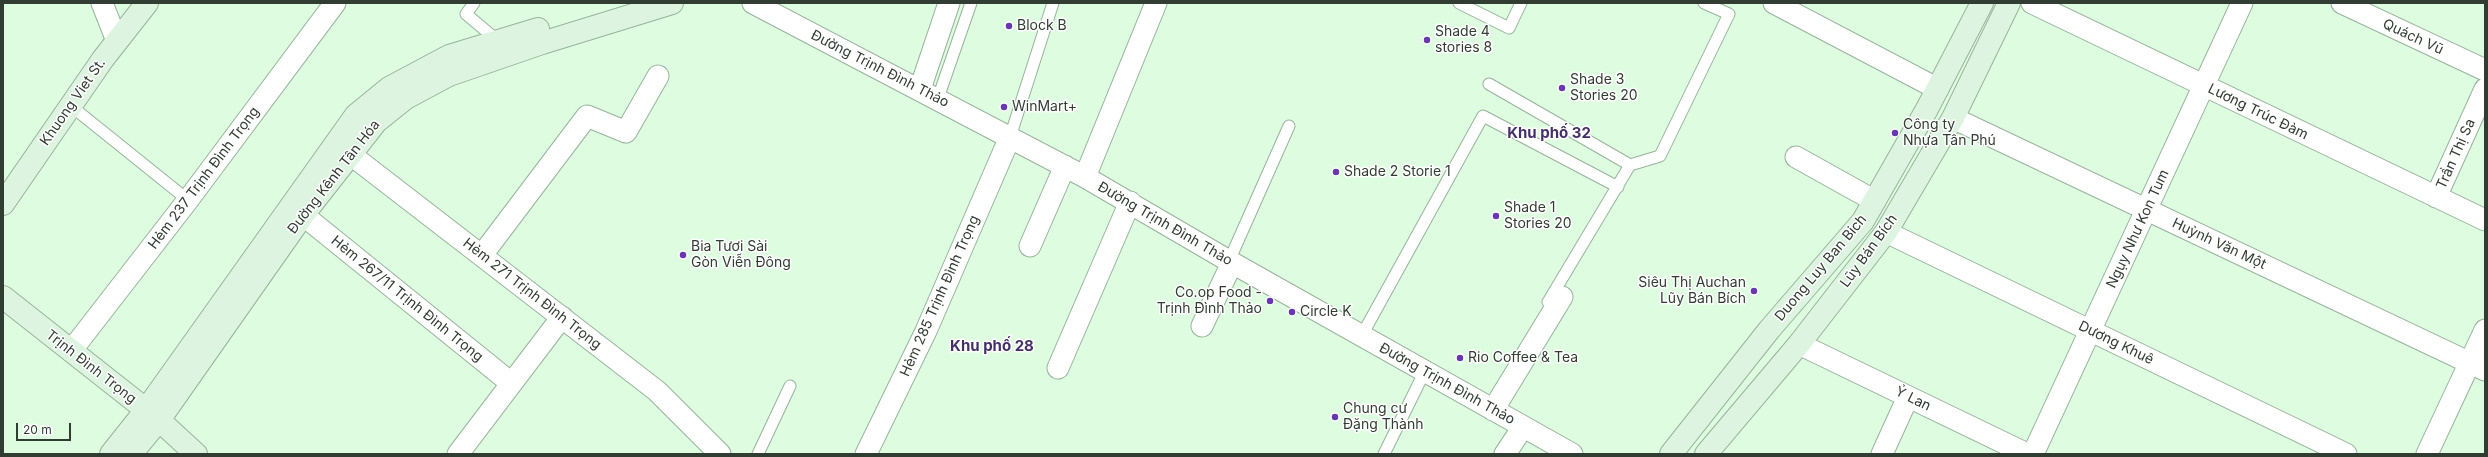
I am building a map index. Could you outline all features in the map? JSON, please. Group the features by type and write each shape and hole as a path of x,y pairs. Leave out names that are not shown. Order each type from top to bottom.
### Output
{"street":[{"path":"102,3 117,41"},
{"name":"Khuong Viet St.","path":"3,204 117,41 147,3"},
{"name":"Hẻm 237 Trịnh Đình Trọng","path":"71,351 188,200 335,3"},
{"name":"Đường Kênh Tân Hóa","path":"111,454 152,415 303,215 343,148 356,115 389,88 449,56 625,3"},
{"name":"Đường Kênh Tân Hóa","path":"131,454 152,415 343,148 406,98 449,75 542,43 672,3"},
{"name":"Đường Trịnh Đình Thảo","path":"753,3 1085,177 1231,262 1572,454"},
{"path":"929,94 949,3"},
{"path":"1085,177 1156,3"},
{"path":"1774,3 1938,89"},
{"name":"Duong Luy Ban Bich","path":"1671,454 1769,330 1863,221 1938,89 1982,3"},
{"name":"Lũy Bán Bích","path":"1706,454 1800,344 1886,232 1953,118 2009,3"},
{"name":"Lương Trúc Đàm","path":"2032,3 2485,220"},
{"name":"Ngụy Như Kon Tum","path":"2033,454 2242,3"},
{"name":"Quách Vũ","path":"2342,3 2485,70"},
{"path":"482,255 587,116 626,132 658,76"},
{"name":"Trần Thị Sa","path":"2436,197 2485,89"},
{"name":"Huỳnh Văn Một","path":"1953,118 2477,366"},
{"name":"Hẻm 285 Trịnh Đình Trọng","path":"866,454 926,331 1010,137"},
{"name":"Hẻm 271 Trịnh Đình Trọng","path":"343,148 657,391 720,454"},
{"path":"1796,157 1875,201"},
{"path":"1030,246 1065,166"},
{"path":"1058,368 1130,202"},
{"name":"Hẻm 267/11 Trịnh Đình Trọng","path":"303,215 511,383"},
{"name":"Dương Khuê","path":"1886,232 2346,454"},
{"path":"1202,326 1231,262"},
{"name":"Trịnh Đình Trọng","path":"3,297 152,415 196,454"},
{"path":"1489,408 1562,297"},
{"path":"458,454 562,317"},
{"path":"2427,454 2477,366 2485,330"},
{"name":"Ỷ Lan","path":"1800,344 2026,454"},
{"path":"1882,454 1908,397"},
{"path":"1505,454 1523,427"}],"lane":[{"path":"474,3 466,14 498,41"},
{"path":"929,94 971,3"},
{"path":"1010,137 1053,3"},
{"path":"1459,3 1509,28 1521,3"},
{"path":"1489,408 1630,165 1660,156 1729,14 1704,3"},
{"path":"1488,84 1630,165"},
{"path":"71,106 188,200"},
{"path":"1362,336 1483,116 1618,187"},
{"path":"1231,262 1289,126"},
{"path":"1384,454 1425,371"},
{"path":"758,454 790,386"}],"place":[{"name":"Block B","path":"1009,26"},
{"name":"Shade 4 stories 8","path":"1427,40"},
{"name":"Shade 3 Stories 20","path":"1562,88"},
{"name":"WinMart+","path":"1004,107"},
{"name":"Công ty Nhựa Tân Phú","path":"1895,133"},
{"name":"Shade 2 Storie 1","path":"1336,172"},
{"name":"Shade 1 Stories 20","path":"1496,216"},
{"name":"Bia Tươi Sài Gòn Viễn Đông","path":"683,255"},
{"name":"Siêu Thị Auchan Lũy Bán Bích","path":"1754,291"},
{"name":"Co.op Food - Trịnh Đình Thảo","path":"1270,301"},
{"name":"Circle K","path":"1292,312"},
{"name":"Rio Coffee & Tea","path":"1460,358"},
{"name":"Chung cư Đặng Thành","path":"1335,417"}],"district":[{"name":"Khu phố 32","path":"1549,133"},
{"name":"Khu phố 28","path":"992,346"}]}
